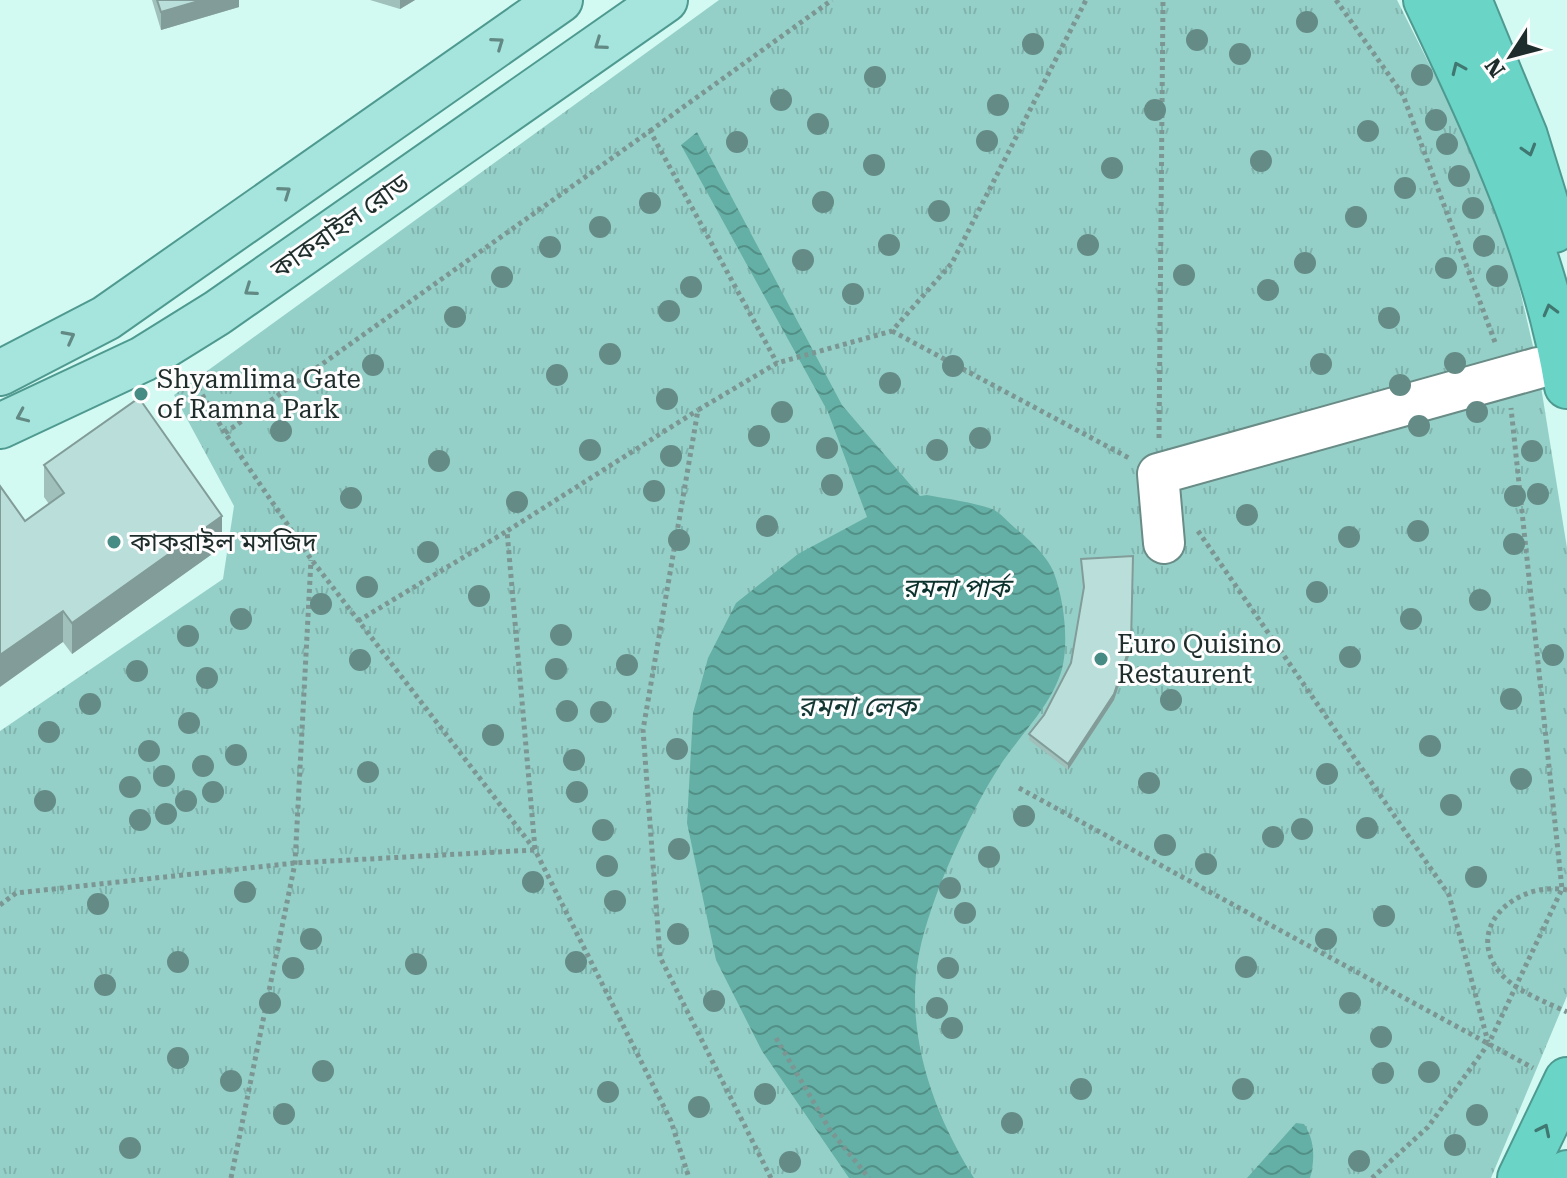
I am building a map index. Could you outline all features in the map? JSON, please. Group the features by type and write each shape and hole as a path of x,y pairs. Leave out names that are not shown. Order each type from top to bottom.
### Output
{"highway":[{"path":"1426,0 1503,173 1539,271 1549,371"},
{"path":"1469,0 1525,136 1567,272"},
{"path":"1520,1178 1552,1076"}],"main road":[{"path":"0,373 106,318 560,0"},
{"name":"কাকরাইল রোড","path":"0,426 143,359 217,313 665,0"}],"lane":[{"path":"1179,534 1158,474 1549,371"}],"path":[{"path":"225,433 832,0"},
{"path":"358,621 777,363 892,331 952,263 1086,0"},
{"path":"892,331 1158,474 1163,0"},
{"path":"1336,0 1403,95 1549,371 1562,889 1489,1043 1428,1127 1372,1178"},
{"path":"650,131 777,363"},
{"path":"194,381 225,433 311,559 535,850 671,1121 689,1178"},
{"path":"698,410 643,730 660,957 771,1178"},
{"path":"507,531 535,850"},
{"path":"1179,534 1449,895 1489,1043"},
{"path":"231,1178 295,863 311,559"},
{"path":"1019,788 1552,1076"},
{"path":"0,905 16,893 295,863 535,850"},
{"path":"1567,890 1555,888 1511,898 1494,918 1489,941 1491,959 1503,976 1567,1012"},
{"path":"776,1038 830,1130 869,1178"}],"green space":[{"name":"রমনা পার্ক","path":"719,0 1397,0 1470,145 1511,251 1538,368 1567,548 1567,996 1491,1178 0,1178 0,731 223,579 234,506 174,395"}],"water":[{"name":"রমনা লেক","path":"697,132 842,405 920,496 960,501 995,510 1043,555 1058,584 1065,634 1062,669 1044,706 1003,761 965,828 932,907 919,954 915,983 916,1013 926,1071 946,1127 974,1178 849,1178 762,1051 716,960 687,823 693,713 708,658 736,603 798,554 867,517 828,412 681,145"},
{"path":"1296,1123 1304,1124 1312,1143 1310,1178 1247,1178"}],"building":[{"path":"157,0 202,0 161,12"},
{"name":"কাকরাইল মসজিদ","path":"139,398 222,516 72,623 63,611 0,655 0,486 25,521 64,493 44,465"},
{"name":"Euro Quisino Restaurent","path":"1133,556 1131,643 1114,694 1068,764 1029,734 1044,715 1071,663 1084,587 1081,559"}],"place":[{"name":"Shyamlima Gate of Ramna Park","path":"141,394"},
{"name":"কাকরাইল মসজিদ","path":"114,542"},
{"name":"Euro Quisino Restaurent","path":"1101,659"}]}
